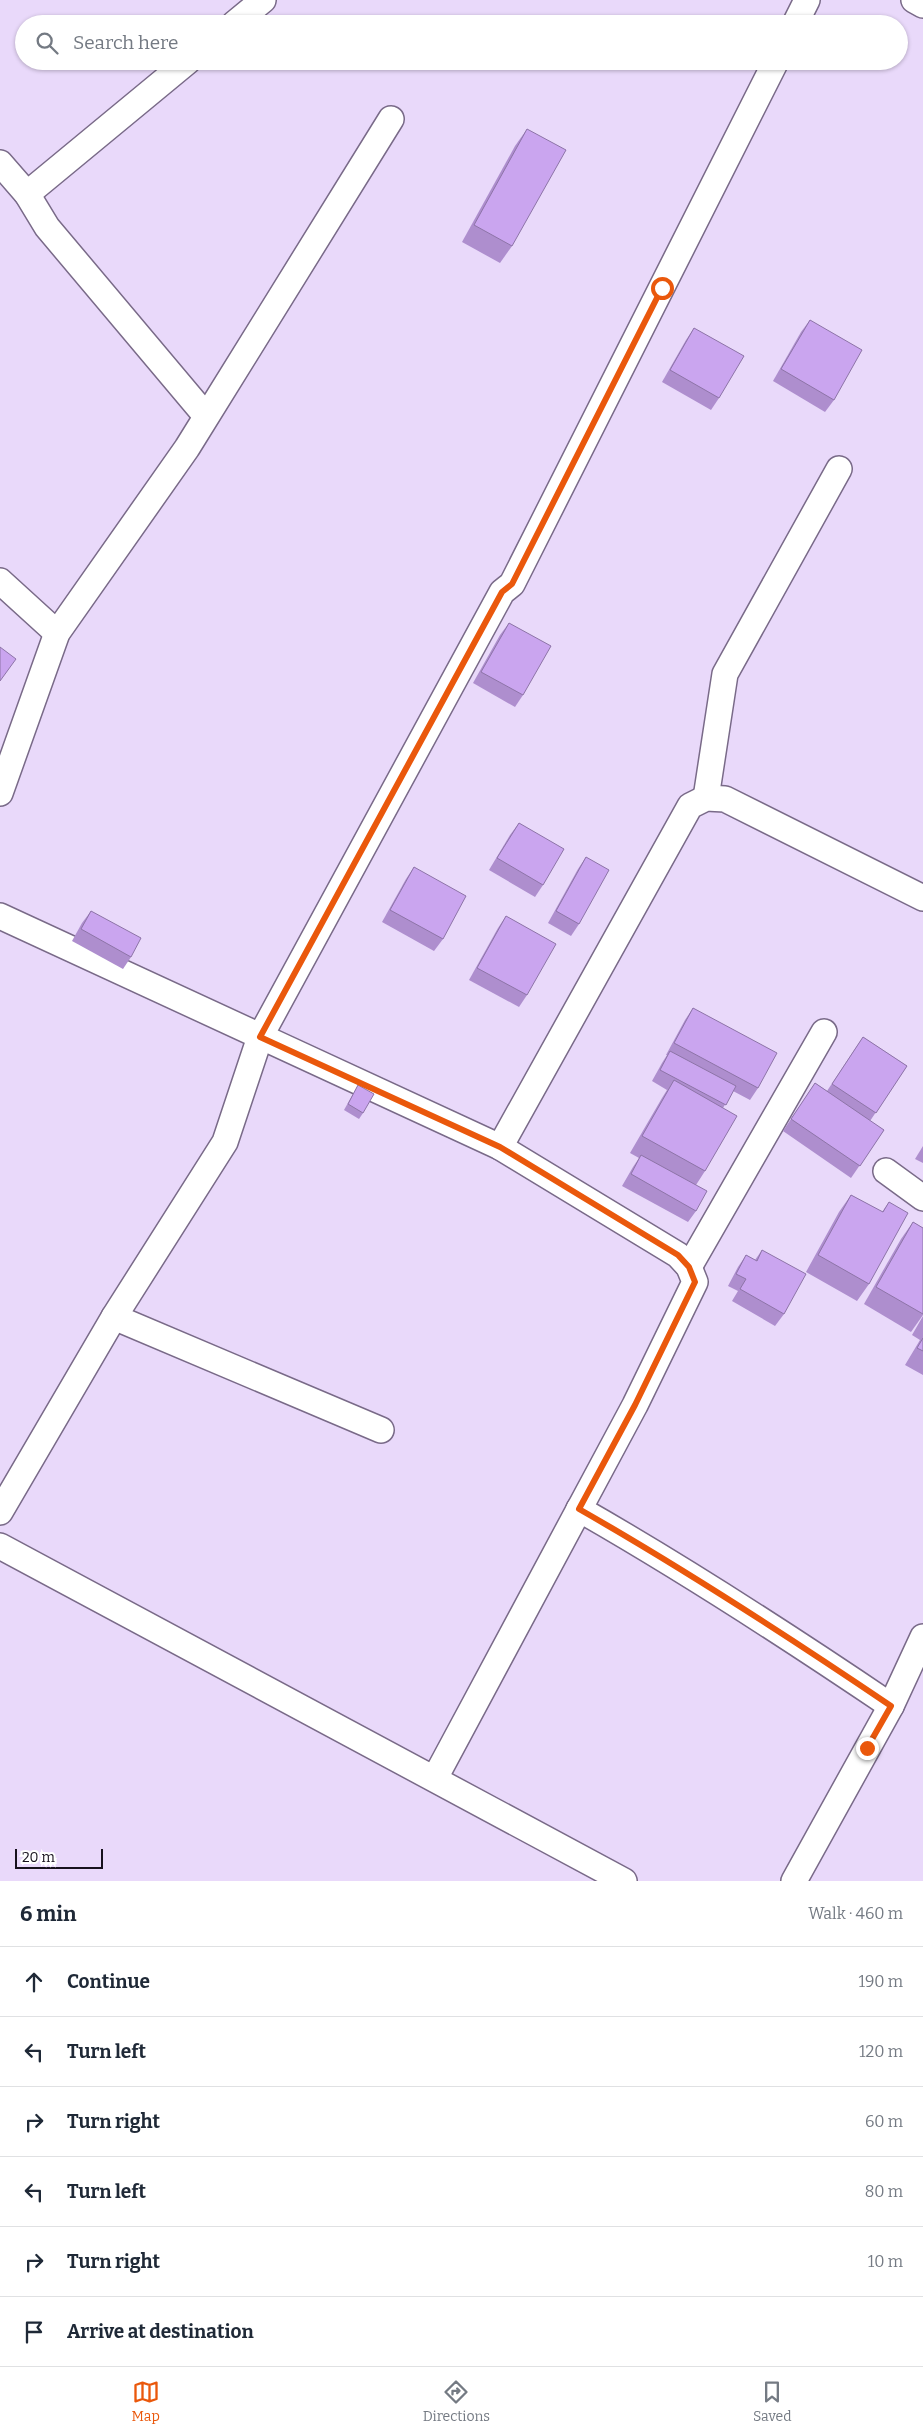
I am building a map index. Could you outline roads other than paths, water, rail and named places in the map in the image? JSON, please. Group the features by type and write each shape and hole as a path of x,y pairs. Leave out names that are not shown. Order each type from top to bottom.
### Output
{"street":[{"path":"245,15 263,0"},
{"path":"800,15 807,0"},
{"path":"914,0 923,5"},
{"path":"27,194 177,70"},
{"path":"0,1512 114,1317 225,1142 260,1037 502,592 512,584 771,70"},
{"path":"0,793 57,633 187,448 390,120"},
{"path":"0,163 27,194 46,227 206,416"},
{"path":"706,798 725,674 839,469"},
{"path":"0,581 57,633"},
{"path":"500,1147 690,806 706,798 725,799 923,898"},
{"path":"0,916 500,1147 678,1255 689,1267 695,1282 635,1405 435,1778"},
{"path":"689,1267 824,1032"},
{"path":"886,1171 923,1198"},
{"path":"114,1317 380,1430"},
{"path":"579,1509 741,1605 891,1706"},
{"path":"0,1546 624,1881"},
{"path":"794,1881 891,1706 923,1637"}]}
